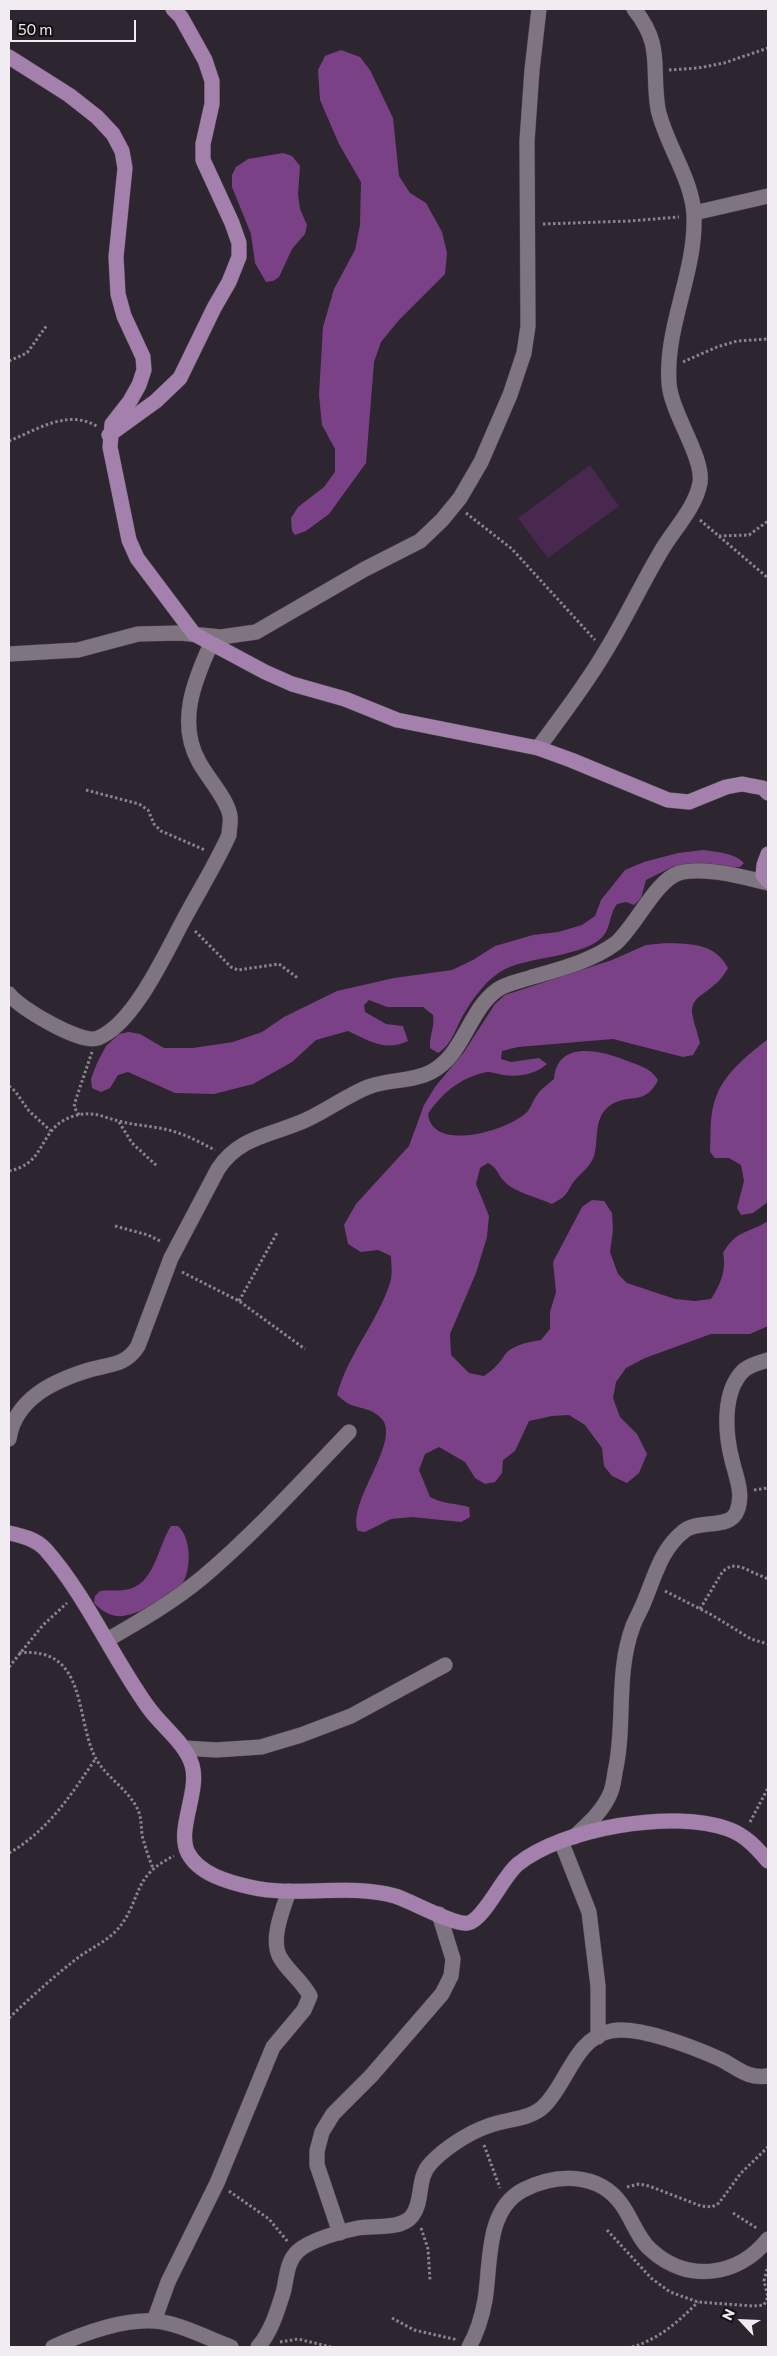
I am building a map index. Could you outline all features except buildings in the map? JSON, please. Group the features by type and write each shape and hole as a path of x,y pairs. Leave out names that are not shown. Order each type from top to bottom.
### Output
{"main road":[{"path":"110,434 156,401 180,378 214,308 230,282 239,257 239,243 232,224 203,160 203,144 212,104 212,81 198,46 181,17 173,9"},
{"path":"9,57 69,95 97,117 113,134 122,151 125,168 116,257 118,294 124,316 142,357 144,370 139,385 130,401 112,424 110,447 129,540 136,558 194,634 292,684 345,699 397,720 538,748 668,800 689,802 726,787 742,784 763,788 768,793"},
{"path":"768,854 764,864 763,875 768,882"},
{"path":"9,1532 38,1542 60,1568 148,1708 184,1748 193,1767 192,1789 185,1836 187,1851 196,1864 228,1881 278,1892 326,1889 394,1896 467,1924 475,1920 504,1878 516,1866 549,1844 606,1829 675,1820 703,1822 728,1829 743,1836 768,1861"}],"street":[{"path":"9,654 78,650 138,634 194,634 221,637 256,632 365,569 420,541 442,520 455,504 481,462 510,395 524,354 528,326 527,141 539,9"},
{"path":"538,748 606,651 661,551 696,496 700,481 698,467 669,386 669,366 692,249 694,213 685,180 658,110 653,40 634,9"},
{"path":"694,213 768,196"},
{"path":"9,994 14,1002 41,1018 81,1037 96,1040 106,1034 134,1005 182,922 229,836 230,814 198,760 190,736 188,714 191,691 211,644"},
{"path":"9,1440 15,1419 24,1406 40,1390 78,1374 125,1361 132,1357 143,1334 168,1265 176,1249 226,1156 237,1147 257,1137 307,1120 369,1086 431,1072 452,1054 482,1005 497,989 576,964 614,944 630,930 644,906 677,874 699,872 734,874 768,882"},
{"path":"598,2037 598,1986 589,1912 567,1839 597,1816 611,1793 618,1762 621,1683 625,1655 633,1627 671,1542 690,1526 705,1523 721,1524 736,1514 741,1502 731,1458 727,1427 728,1402 734,1384 745,1369 768,1360"},
{"path":"107,1640 158,1610 202,1578 280,1504 349,1432"},
{"path":"184,1748 216,1750 261,1747 301,1735 351,1716 445,1665"},
{"path":"154,2321 168,2282 217,2183 273,2047 304,2010 310,1996 305,1986 281,1960 278,1952 278,1930 289,1891"},
{"path":"340,2233 317,2165 317,2151 322,2132 333,2114 371,2076 442,1994 451,1976 453,1959 439,1914"},
{"path":"265,2346 284,2291 291,2259 298,2250 340,2233 358,2228 406,2221 412,2215 418,2197 420,2181 430,2163 479,2130 528,2115 544,2107 573,2062 586,2046 598,2037 611,2031 654,2036 721,2060 749,2076 768,2076"},
{"path":"471,2344 485,2301 491,2245 501,2212 522,2190 566,2177 586,2179 614,2195 650,2250 678,2267 714,2273 728,2269 755,2253 765,2235"},
{"path":"53,2347 76,2337 122,2324 154,2321 231,2347"}],"path":[{"path":"656,70 698,68 724,63 768,48"},
{"path":"527,225 654,220 694,213"},
{"path":"9,361 27,353 46,325"},
{"path":"669,366 737,341 768,339"},
{"path":"9,441 66,419 85,421 110,434"},
{"path":"455,504 512,549 606,651"},
{"path":"688,510 768,578"},
{"path":"719,536 741,537 749,535 768,521"},
{"path":"86,790 139,804 148,810 154,824 161,831 219,856"},
{"path":"182,922 205,940 231,967 238,970 279,964 299,979"},
{"path":"79,1114 74,1107 96,1040"},
{"path":"9,1086 15,1091 29,1111 51,1131"},
{"path":"9,1171 21,1168 32,1160 51,1131 59,1123 79,1114 98,1115 118,1121 172,1131 191,1138 226,1156"},
{"path":"118,1121 132,1143 157,1166"},
{"path":"115,1226 148,1235 176,1249"},
{"path":"239,1301 277,1233"},
{"path":"168,1265 239,1301 306,1349"},
{"path":"700,1609 723,1571 731,1566 768,1579"},
{"path":"651,1585 700,1609 751,1640 768,1644"},
{"path":"9,1667 43,1625 77,1594"},
{"path":"19,1653 33,1652 46,1654 58,1661 70,1677 79,1695 87,1737 96,1758 124,1788 137,1807 142,1822 142,1837 153,1868"},
{"path":"9,1852 27,1843 51,1820 68,1801 96,1758"},
{"path":"743,1836 768,1788"},
{"path":"9,2018 75,1960 116,1931 131,1908 141,1883 153,1868 172,1856 187,1851"},
{"path":"479,2130 506,2205"},
{"path":"614,2195 626,2187 639,2184 702,2206 712,2207 718,2203 741,2173 768,2147"},
{"path":"217,2183 269,2219 283,2237 298,2250"},
{"path":"733,2213 765,2235"},
{"path":"412,2215 424,2232 428,2249 430,2280"},
{"path":"632,2347 661,2335 698,2302"},
{"path":"392,2318 422,2332 471,2344"},
{"path":"265,2346 298,2339 331,2347"}],"shaded area":[{"path":"341,50 360,57 370,70 393,118 399,176 410,193 426,203 442,232 447,253 445,274 399,320 381,342 374,362 366,463 329,514 306,531 295,535 292,531 291,518 298,507 324,487 335,472 335,449 322,425 319,395 323,327 334,289 355,250 360,225 361,182 339,144 320,100 318,70 325,56"},
{"path":"283,153 292,156 300,166 298,194 300,209 307,225 305,234 292,249 279,277 273,281 266,282 255,263 251,234 232,187 232,175 236,167 248,159"},
{"path":"590,465 619,506 548,558 518,518"},
{"path":"703,850 731,855 744,863 740,867 674,866 646,880 641,898 634,905 626,902 617,904 606,932 596,943 570,953 510,967 495,976 476,995 468,1006 451,1040 438,1053 430,1048 433,1015 423,1007 387,1007 369,1000 364,1005 365,1012 386,1024 403,1026 408,1041 392,1045 378,1044 348,1031 316,1040 292,1062 253,1084 214,1094 175,1093 128,1072 118,1075 110,1088 101,1092 92,1088 91,1079 97,1063 106,1046 119,1034 129,1032 140,1034 164,1048 193,1048 233,1042 262,1032 284,1017 337,991 394,978 452,970 473,960 495,946 533,935 558,932 582,925 595,916 601,900 625,870 644,862 678,853"},
{"path":"666,943 701,946 709,949 723,960 728,968 718,982 694,1003 693,1019 700,1043 693,1055 683,1057 613,1039 518,1047 502,1051 501,1059 511,1062 539,1058 547,1064 537,1071 521,1075 509,1076 487,1072 478,1074 453,1087 439,1099 428,1114 433,1126 442,1133 456,1136 472,1135 504,1126 527,1112 539,1093 554,1079 557,1067 563,1058 571,1053 581,1051 592,1051 615,1056 648,1070 658,1080 653,1089 647,1094 641,1097 621,1100 603,1112 600,1117 592,1160 588,1167 574,1181 568,1192 552,1204 514,1189 488,1163 480,1168 476,1184 489,1216 487,1237 476,1273 450,1334 451,1355 469,1373 484,1376 496,1367 511,1349 541,1340 550,1329 550,1312 556,1292 553,1262 582,1207 592,1200 604,1201 612,1213 613,1230 610,1252 618,1274 627,1283 675,1299 695,1301 711,1299 722,1277 723,1253 728,1245 743,1233 768,1221 768,1326 750,1334 711,1334 645,1358 626,1368 616,1382 613,1398 620,1417 637,1434 647,1454 639,1473 627,1483 612,1476 604,1466 602,1448 585,1425 569,1415 552,1416 529,1421 515,1451 503,1460 502,1473 495,1482 485,1484 475,1478 465,1462 439,1447 425,1454 419,1470 430,1497 469,1507 470,1517 461,1522 412,1517 391,1519 365,1532 358,1531 356,1519 360,1504 380,1456 385,1441 386,1428 381,1418 370,1410 349,1404 337,1395 348,1366 378,1312 392,1273 391,1256 378,1250 361,1252 348,1244 344,1225 356,1204 409,1146 424,1105 435,1087 464,1052 495,1004 505,995 612,960 646,945"},
{"path":"768,1039 768,1202 753,1213 741,1215 737,1208 744,1181 741,1165 729,1158 715,1158 710,1152 712,1110 720,1088 731,1072"},
{"path":"171,1526 178,1526 182,1531 186,1538 189,1554 185,1578 177,1589 152,1606 124,1616 108,1613 94,1603 95,1596 100,1591 124,1590 142,1582 154,1565"}]}
